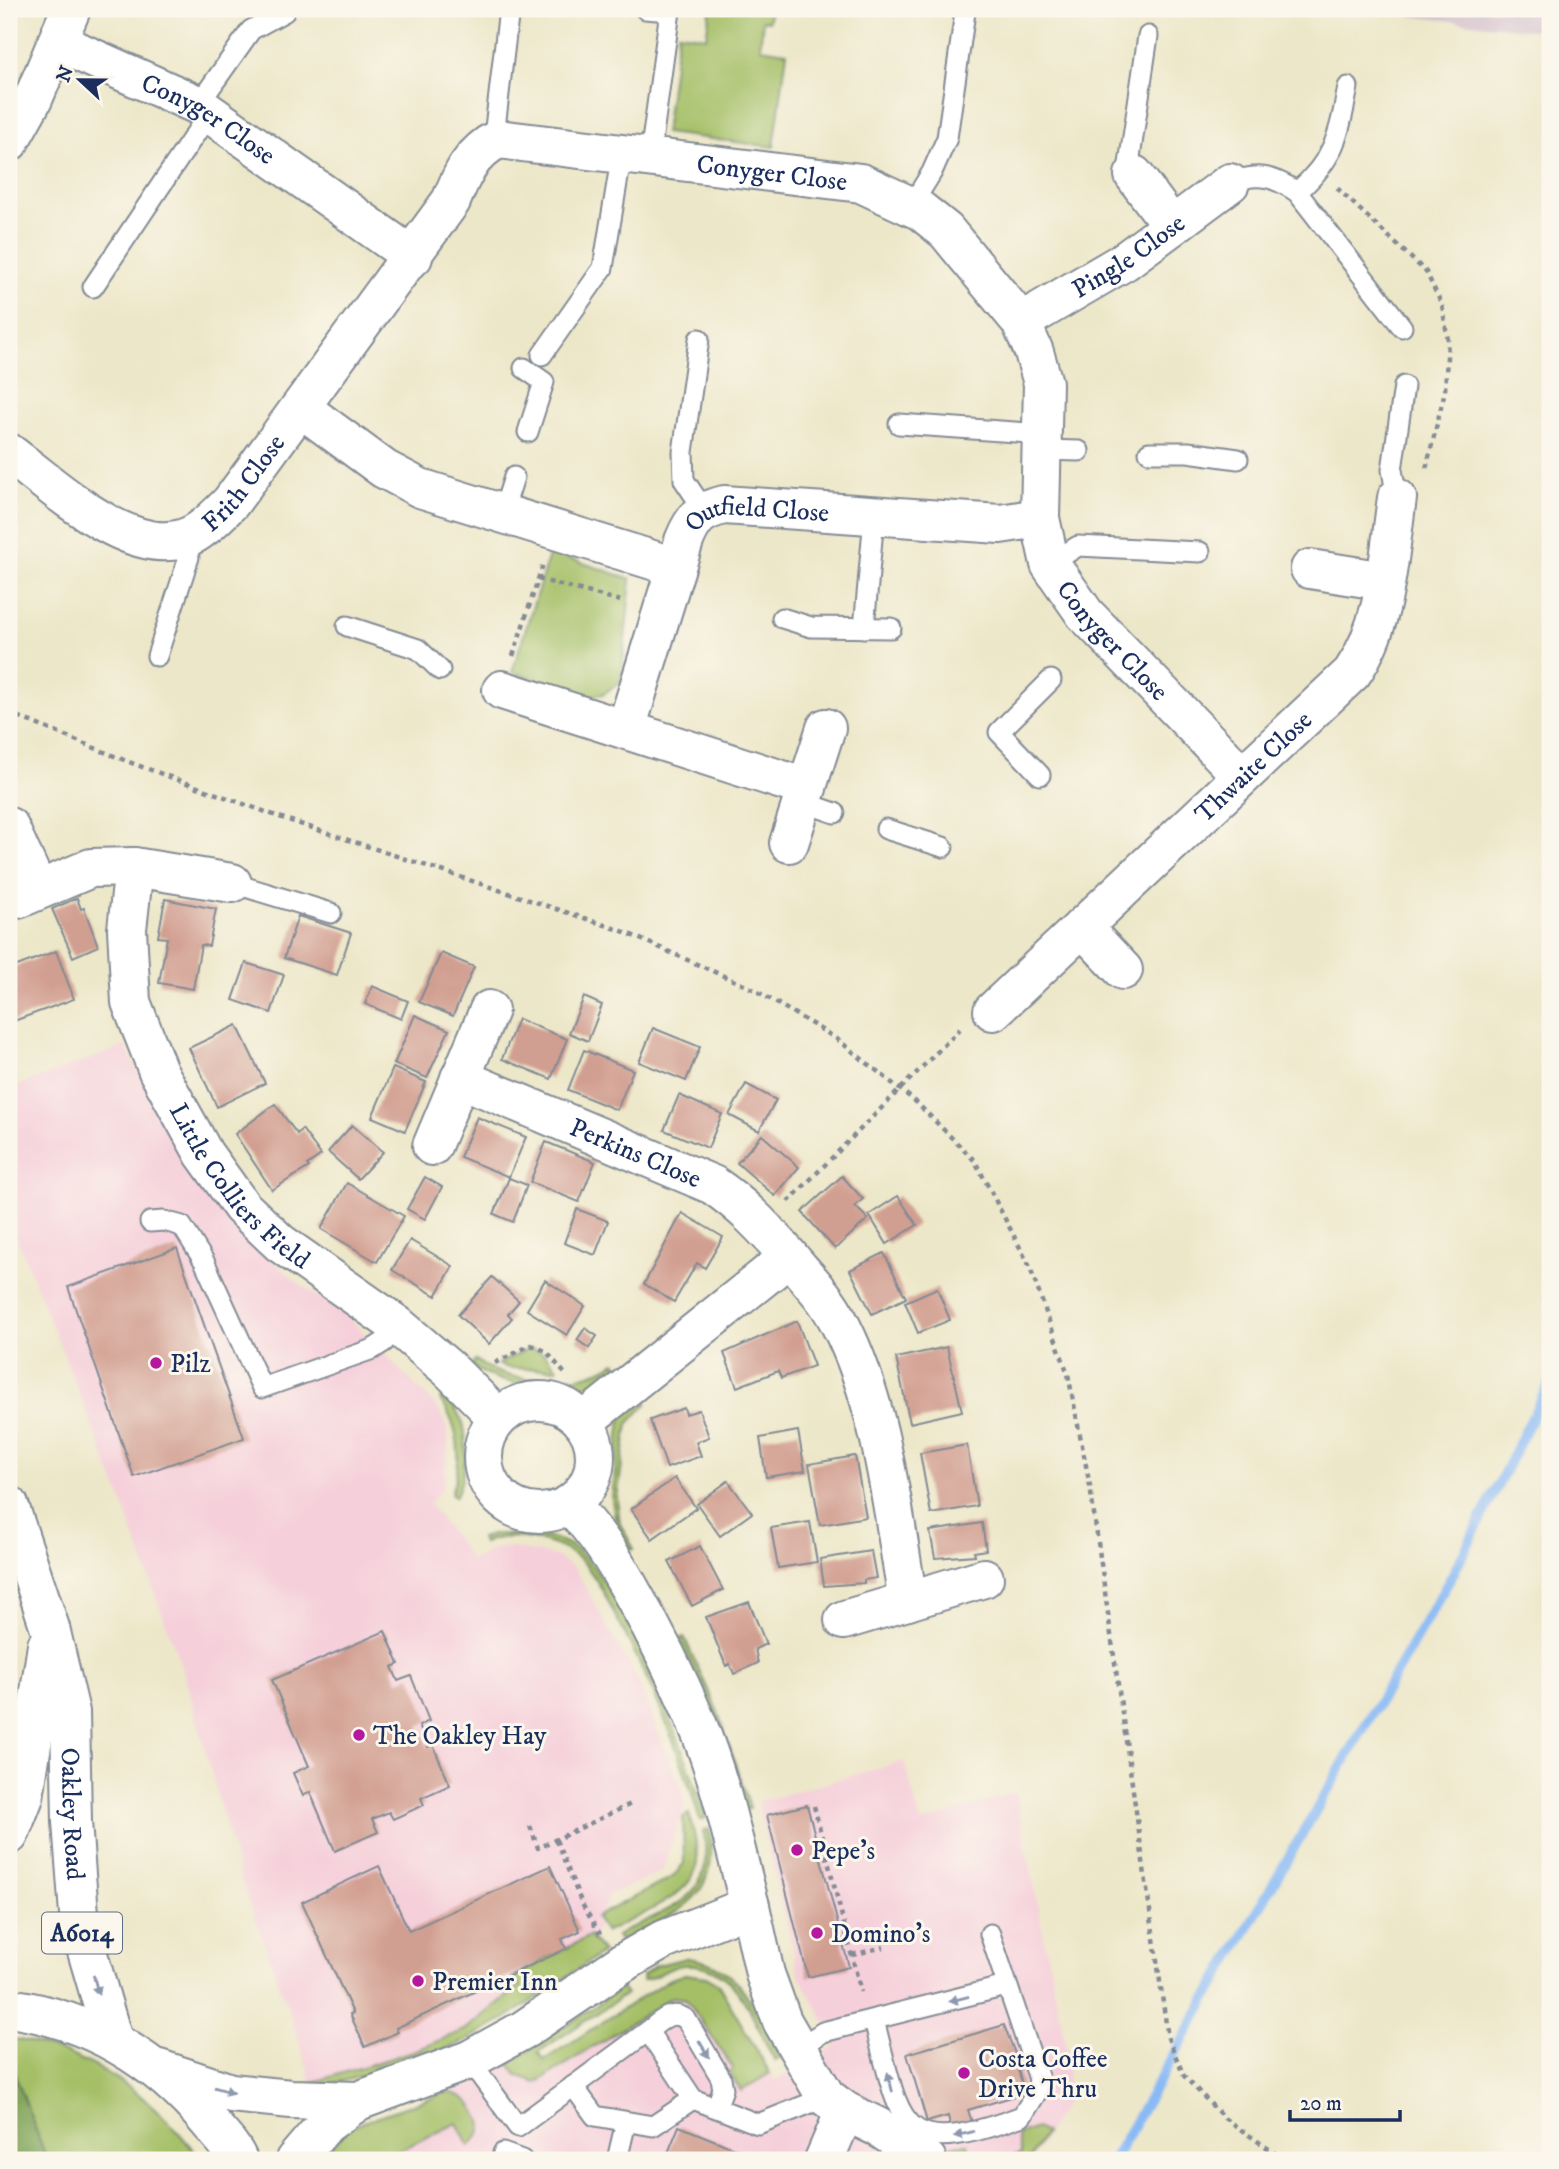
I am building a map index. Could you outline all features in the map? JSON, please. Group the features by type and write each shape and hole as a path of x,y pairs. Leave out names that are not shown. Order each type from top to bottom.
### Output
{"main road":[{"name":"Conyger Close","path":"65,26 204,109 412,257"},
{"path":"9,142 65,26"},
{"name":"Conyger Close","path":"498,139 861,183 911,206 946,231 1021,322 1043,383 1055,445 1040,517 1050,564 1094,639 1242,776"},
{"path":"412,257 452,201 463,170 477,153 498,139"},
{"path":"1134,175 1172,226"},
{"name":"Pingle Close","path":"1021,322 1125,261 1230,183"},
{"name":"Frith Close","path":"9,453 122,531 139,539 184,538 195,534 231,502 412,257"},
{"path":"301,408 402,479 444,497 675,567"},
{"name":"Thwaite Close","path":"993,1011 1352,673 1373,639 1379,620 1397,499"},
{"name":"Outfield Close","path":"626,729 675,567 692,521 704,510 724,505 1000,524 1040,517"},
{"path":"1310,569 1385,581"},
{"path":"491,686 626,729 815,801"},
{"path":"789,843 815,801 826,728"},
{"path":"9,827 22,897 91,868 134,867 232,883"},
{"name":"Little Colliers Field","path":"134,867 127,929 131,1002 158,1071 204,1154 242,1206 280,1243 397,1325 450,1370 498,1418"},
{"path":"1082,927 1123,970"},
{"path":"432,1146 489,1010"},
{"name":"Perkins Close","path":"460,1077 713,1185 746,1207 816,1287 838,1320 859,1367 883,1460 908,1601"},
{"path":"583,1422 789,1257"},
{"path":"541,1401 559,1404 583,1422 594,1442 596,1460 592,1477 583,1492 570,1505 554,1512 537,1514 504,1502 493,1489 485,1473 483,1455 487,1438 498,1418 524,1403 541,1401"},
{"name":"Oakley Road","path":"9,1505 50,1628 70,1712 72,1822 80,1927 113,2040"},
{"path":"570,1505 593,1528 621,1573 648,1620 696,1722 715,1778 750,1906 765,1974 782,2021 836,2104 878,2127 927,2160"},
{"path":"844,1620 984,1578"},
{"name":"Oakley Road","path":"9,1835 24,1797 50,1628"},
{"path":"295,2160 326,2124 358,2101 469,2060 525,2029 621,1964 661,1941 750,1906"},
{"path":"9,2008 48,2013 113,2040 159,2069 195,2105 238,2160"},
{"path":"159,2069 231,2092 291,2099 358,2101"},
{"path":"824,2160 836,2104"}],"lane":[{"path":"93,287 251,30 284,12 284,9"},
{"path":"498,139 495,128 509,9"},
{"path":"542,355 603,268 636,155 670,11 645,9"},
{"path":"911,206 932,172 947,138 965,12"},
{"path":"1134,175 1129,164 1148,36"},
{"path":"1297,192 1319,173 1331,154 1339,133 1348,87"},
{"path":"1230,183 1256,174 1276,178 1297,192 1402,327"},
{"path":"699,339 683,452 684,480 704,510"},
{"path":"524,368 544,382 528,432"},
{"path":"1397,499 1392,470 1404,386"},
{"path":"899,424 1055,445"},
{"path":"1149,452 1188,452 1238,459"},
{"path":"502,515 513,477"},
{"path":"864,628 874,517"},
{"path":"157,656 189,557 184,538"},
{"path":"1050,564 1078,545 1200,552"},
{"path":"782,618 811,626 891,628"},
{"path":"347,626 418,649 440,670"},
{"path":"1040,775 999,732 1051,680"},
{"path":"886,829 943,847"},
{"path":"232,883 331,913"},
{"path":"150,1222 164,1221 182,1226 204,1261 262,1388 373,1349 384,1342 397,1325"},
{"path":"874,2020 895,2103 906,2122 923,2133 939,2138 957,2136 1022,2116 1037,2092 1039,2079 1017,2006 1006,1986 990,1934"},
{"path":"799,2048 823,2032 1006,1986"},
{"path":"469,2060 518,2127 669,2015 679,2015 686,2019 721,2078 723,2089 716,2108"},
{"path":"648,2031 693,2099 716,2108 758,2124 836,2104"},
{"path":"573,2086 595,2116 653,2126 693,2099"},
{"path":"617,2160 626,2122"},
{"path":"503,2152 522,2160"}],"path":[{"path":"491,686 538,579 544,559"},
{"path":"538,579 624,602 631,608"},
{"path":"763,1227 985,1004 993,1011"},
{"path":"491,1366 500,1358 531,1345 546,1351 566,1375"},
{"path":"530,1826 538,1848 633,1803"},
{"path":"814,1806 862,1992"},
{"path":"556,1840 592,1924"},
{"path":"852,1955 884,1947"}],"shaded area":[{"path":"1348,9 1550,9 1550,32"},
{"path":"125,1046 176,1146 237,1230 297,1282 350,1319 436,1406 444,1420 449,1438 443,1487 429,1504 472,1560 496,1548 512,1548 556,1556 575,1569 637,1679 683,1792 684,1809 662,1871 608,1895 592,1942 509,2015 378,2073 313,2088 293,2022 240,1877 186,1680 119,1493 9,1218 9,1089"},
{"path":"904,1761 921,1823 1015,1792 1068,2056 1067,2100 1031,2160 334,2160 351,2126 460,2088 509,2064 534,2047 544,2060 668,1980 685,1974 706,1977 718,1984 775,2080 837,2045 799,1975 757,1802"}],"green space":[{"path":"707,9 770,9 769,21 763,20 760,48 787,52 774,147 665,133 678,33 706,37 710,11"},
{"path":"550,552 631,579 621,681 603,694 589,696 512,672"},
{"path":"530,1348 544,1353 558,1369 509,1368 498,1364"},
{"path":"476,1360 490,1369 525,1379 584,1376 615,1362 623,1372 601,1383 550,1388 498,1379 471,1365"},
{"path":"639,1393 647,1403 628,1424 617,1498 620,1524 634,1549 629,1550 616,1526 612,1499 621,1420"},
{"path":"444,1395 459,1416 465,1436 464,1470 455,1497 451,1493 457,1468 458,1444 452,1420 440,1399"},
{"path":"495,1534 535,1535 555,1539 573,1547 592,1564 611,1593 651,1672 685,1756 706,1818 700,1820 673,1740 651,1689 590,1570 579,1559 559,1547 533,1539 506,1537 483,1543 481,1538"},
{"path":"684,1637 717,1710 750,1808 745,1810 712,1712 680,1639"},
{"path":"689,1814 697,1855 696,1868 691,1879 657,1907 605,1933 596,1917 673,1877 684,1863 683,1817"},
{"path":"709,1829 711,1853 708,1873 701,1889 690,1902 675,1912 620,1941 617,1936 684,1900 695,1888 703,1874 706,1855 703,1831"},
{"path":"589,1936 603,1952 525,2006 463,2042 394,2068 313,2088 304,2085 411,2052 465,2030 520,1986 513,1977"},
{"path":"686,1958 721,1969 734,1980 755,2008 781,2057 775,2061 741,1997 730,1983 717,1973 702,1966 683,1965 643,1980 642,1976 655,1966"},
{"path":"685,1974 706,1977 718,1984 770,2073 741,2091 729,2072 733,2068 686,1999 672,1997 536,2083 517,2075 509,2064 622,1988 626,1994 538,2052 544,2060 668,1980"},
{"path":"9,2038 67,2054 117,2079 161,2114 201,2160 9,2160"},
{"path":"12,2066 47,2160 9,2160 9,2068"},
{"path":"447,2092 469,2102 482,2124 480,2134 469,2146 457,2123 379,2160 317,2160 351,2126"},
{"path":"1036,2128 1045,2133 1029,2160 996,2160 1021,2154 1017,2135"},
{"path":"967,2143 973,2160 948,2160 930,2150"}],"building":[{"path":"77,898 81,909 84,908 98,946 73,957 52,909"},
{"path":"165,899 216,909 209,946 201,945 193,989 159,983 167,938 158,937"},
{"path":"298,916 351,933 337,975 284,958"},
{"path":"56,951 74,999 11,1022 9,969"},
{"path":"441,953 474,967 453,1016 419,1002"},
{"path":"246,963 284,975 271,1013 233,1000"},
{"path":"372,986 408,1001 401,1019 365,1004"},
{"path":"584,997 602,1005 588,1041 569,1033"},
{"path":"415,1015 449,1030 427,1078 394,1064"},
{"path":"518,1019 567,1039 551,1079 502,1059"},
{"path":"237,1025 265,1083 217,1107 189,1048"},
{"path":"653,1028 700,1047 686,1081 639,1062"},
{"path":"584,1050 633,1070 617,1110 568,1090"},
{"path":"393,1068 426,1082 405,1131 372,1117"},
{"path":"746,1084 776,1100 759,1131 729,1115"},
{"path":"679,1095 722,1114 708,1148 664,1130"},
{"path":"275,1104 297,1134 302,1129 321,1155 307,1165 309,1167 272,1190 235,1134"},
{"path":"477,1117 526,1137 509,1177 460,1157"},
{"path":"352,1125 383,1152 358,1179 328,1152"},
{"path":"762,1135 799,1167 775,1196 737,1163"},
{"path":"546,1142 595,1162 579,1202 530,1182"},
{"path":"842,1176 863,1199 855,1206 868,1219 835,1249 802,1212"},
{"path":"425,1177 442,1187 425,1219 407,1209"},
{"path":"509,1178 527,1185 513,1222 494,1214"},
{"path":"347,1183 404,1216 377,1262 321,1229"},
{"path":"898,1196 917,1225 887,1244 869,1215"},
{"path":"577,1209 608,1221 595,1255 564,1243"},
{"path":"682,1213 723,1237 705,1268 697,1263 674,1302 644,1284"},
{"path":"410,1240 453,1266 436,1296 392,1270"},
{"name":"Pilz","path":"177,1248 244,1438 134,1477 68,1287"},
{"path":"884,1253 906,1298 872,1314 850,1270"},
{"path":"492,1277 519,1301 508,1314 512,1318 489,1344 458,1315"},
{"path":"545,1280 585,1306 567,1335 527,1310"},
{"path":"937,1288 950,1320 918,1333 905,1302"},
{"path":"797,1321 814,1366 781,1378 778,1371 737,1387 724,1353"},
{"path":"585,1328 597,1336 589,1348 577,1340"},
{"path":"947,1347 962,1411 910,1423 896,1358"},
{"path":"684,1408 686,1414 699,1410 709,1437 696,1442 701,1456 667,1468 650,1420"},
{"path":"798,1431 805,1471 766,1477 760,1438"},
{"path":"967,1445 977,1506 931,1514 920,1453"},
{"path":"855,1456 866,1517 820,1525 809,1464"},
{"path":"675,1478 696,1508 652,1539 631,1509"},
{"path":"728,1481 752,1513 720,1536 697,1504"},
{"path":"810,1522 817,1562 778,1568 771,1528"},
{"path":"982,1523 986,1550 974,1552 975,1555 935,1558 930,1531"},
{"path":"700,1546 723,1590 692,1606 669,1562"},
{"path":"871,1551 876,1578 864,1580 864,1583 824,1586 820,1559"},
{"path":"749,1602 766,1644 755,1649 758,1663 734,1674 730,1664 726,1666 706,1617"},
{"name":"The Oakley Hay","path":"385,1631 399,1664 392,1667 398,1681 411,1676 429,1721 419,1726 428,1747 433,1745 450,1785 421,1798 424,1805 393,1819 389,1812 372,1819 378,1832 335,1851 310,1792 303,1796 293,1773 309,1766 272,1680"},
{"path":"807,1805 849,1967 808,1977 767,1815"},
{"name":"Premier Inn","path":"379,1866 409,1931 550,1866 580,1931 562,1939 566,1949 396,2028 398,2032 365,2047 350,2014 353,2013 302,1902"},
{"path":"1004,2025 1021,2069 1018,2070 1025,2093 968,2110 972,2122 951,2128 948,2116 927,2122 907,2054"},
{"path":"679,2126 763,2160 665,2160"}],"waterway":[{"path":"1113,2160 1453,1574 1550,1382"}],"place":[{"name":"Pilz","path":"156,1363"},
{"name":"The Oakley Hay","path":"359,1735"},
{"name":"Pepe's","path":"797,1850"},
{"name":"Domino's","path":"817,1933"},
{"name":"Premier Inn","path":"418,1981"},
{"name":"Costa Coffee Drive Thru","path":"964,2073"}]}
